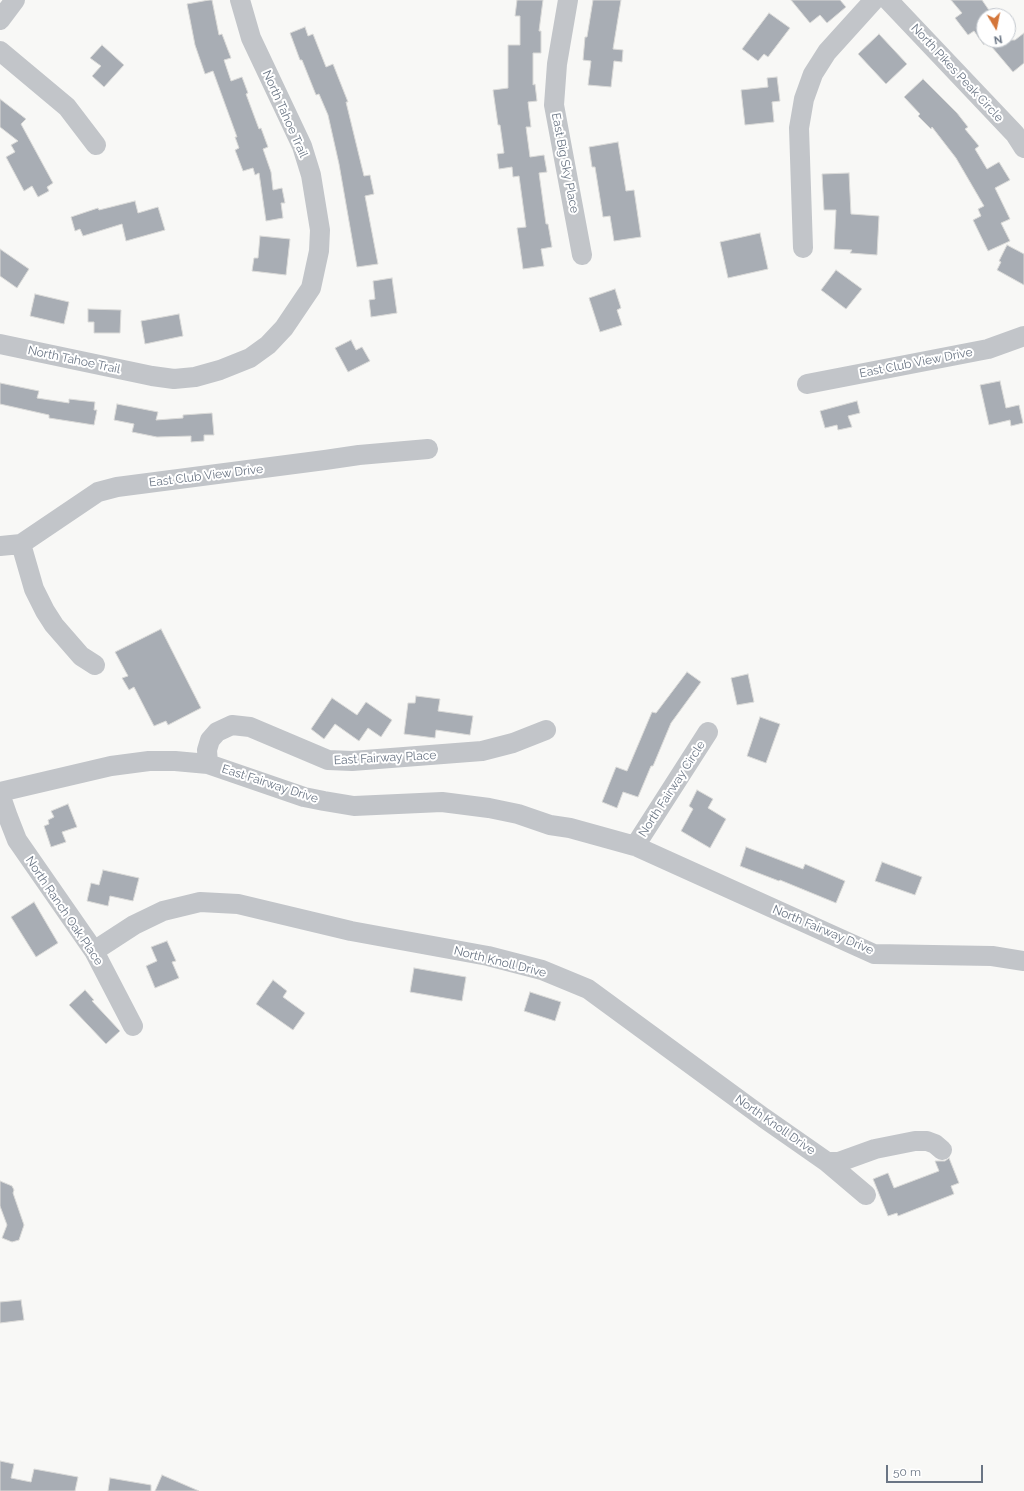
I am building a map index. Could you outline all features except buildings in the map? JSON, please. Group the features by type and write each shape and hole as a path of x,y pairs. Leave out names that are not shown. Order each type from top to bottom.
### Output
{"street":[{"path":"0,20 15,0"},
{"name":"North Tahoe Trail","path":"0,344 152,376 174,379 195,378 250,358 268,345 284,328 311,288 319,251 320,230 311,176 302,146 251,38 240,0"},
{"name":"East Big Sky Place","path":"568,0 558,64 554,105 582,255"},
{"path":"803,248 799,128 804,99 813,74 827,52 874,0"},
{"name":"North Pikes Peak Circle","path":"888,0 1015,134 1024,148"},
{"path":"0,51 67,107 96,145"},
{"name":"East Club View Drive","path":"807,384 988,349 1024,336"},
{"name":"East Club View Drive","path":"0,546 21,544 98,492 118,487 359,455 428,449"},
{"path":"21,544 34,589 45,611 54,625 81,656 95,665"},
{"name":"East Fairway Place","path":"208,764 207,750 210,740 217,732 232,725 250,727 328,760 450,755 482,751 546,730"},
{"name":"North Fairway Circle","path":"635,846 708,732"},
{"name":"East Fairway Drive","path":"0,793 111,766 149,761 208,764 304,797 324,801 354,806 442,802 489,808 518,814 550,825 570,828 635,846"},
{"name":"North Ranch Oak Place","path":"0,793 17,840 94,951 133,1026"},
{"name":"North Fairway Drive","path":"635,846 874,954 992,956 1024,961"},
{"name":"North Knoll Drive","path":"94,951 134,925 163,910 200,902 238,904 351,931 488,956 542,970 588,989 764,1118 827,1162 866,1194"},
{"path":"827,1162 839,1162 875,1149 915,1140 928,1141 935,1144 942,1150"}]}
